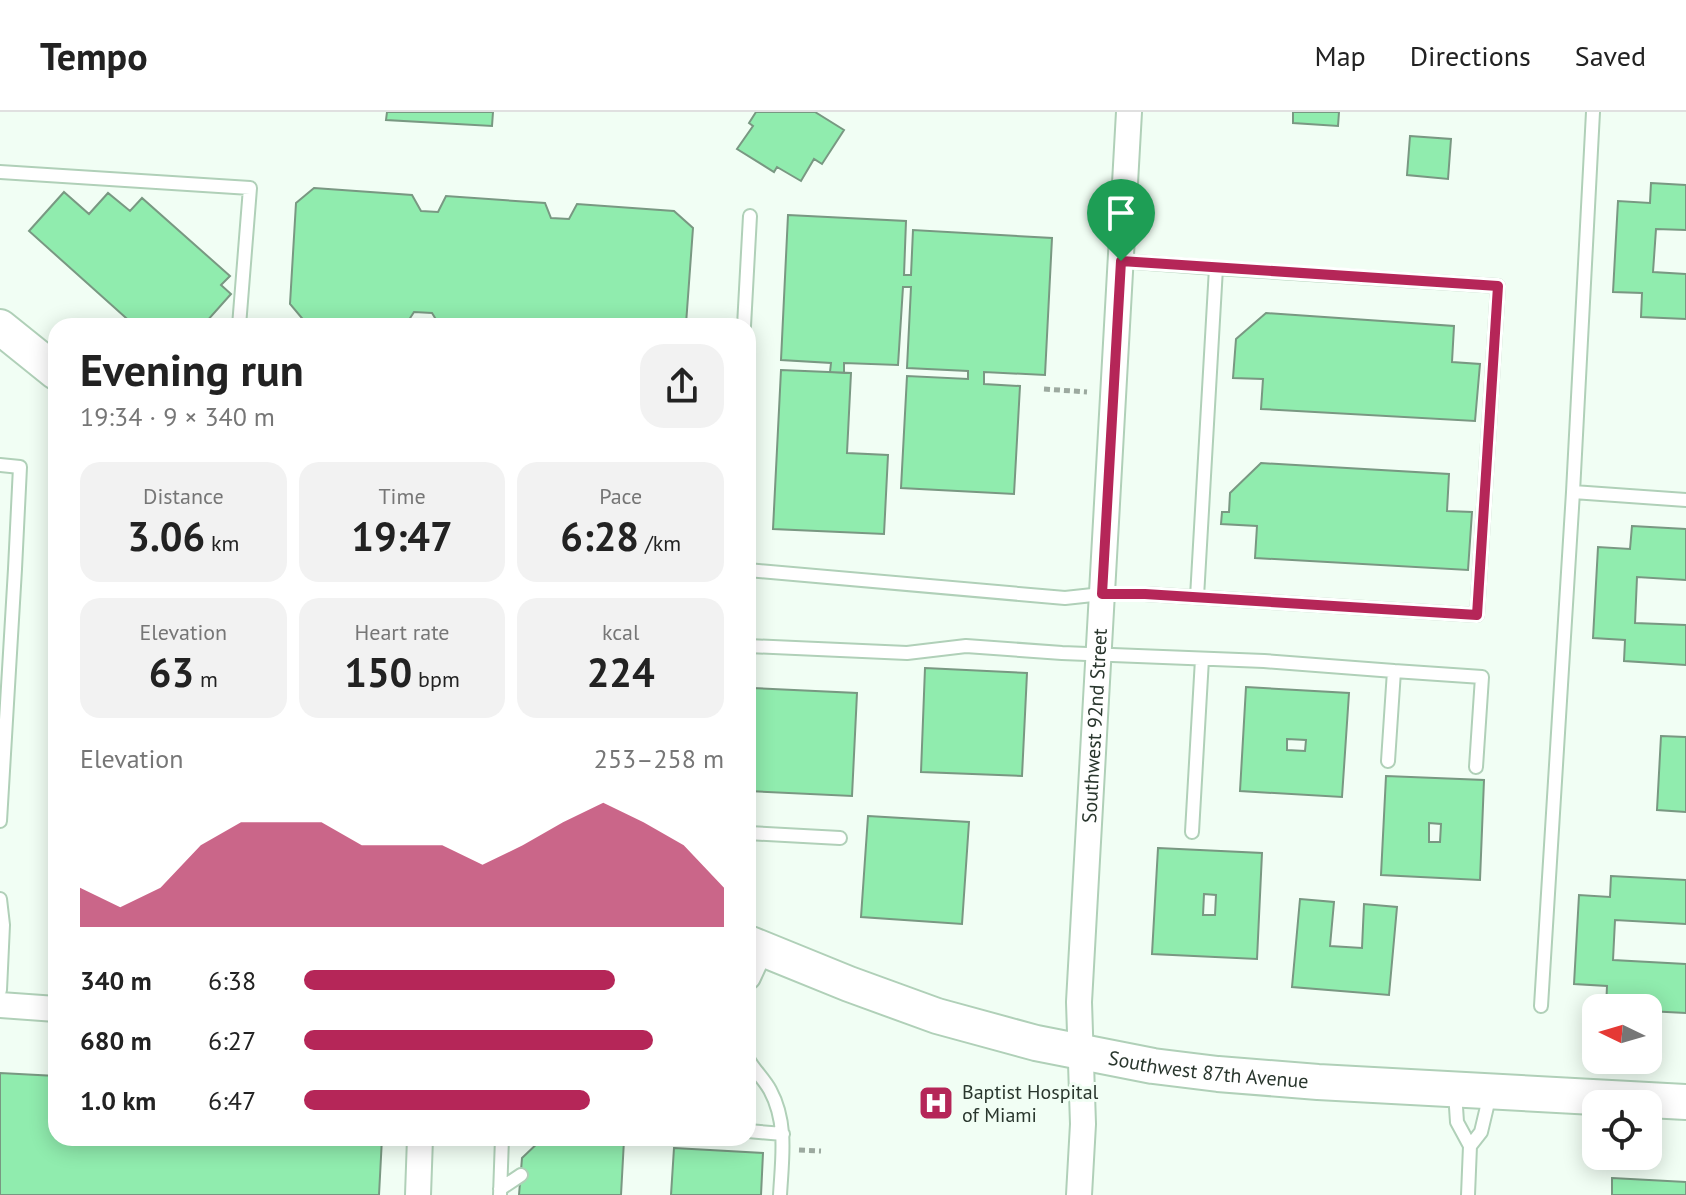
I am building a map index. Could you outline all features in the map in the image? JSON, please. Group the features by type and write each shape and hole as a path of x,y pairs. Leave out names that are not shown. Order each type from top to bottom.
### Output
{"main road":[{"path":"0,327 48,366"},
{"name":"Southwest 87th Avenue","path":"756,957 981,1028 1153,1066 1218,1074 1686,1102"}],"street":[{"name":"Southwest 92nd Street","path":"1079,1195 1083,1124 1079,1002 1129,112"},
{"path":"0,1005 48,1008"},
{"path":"418,1195 420,1146"}],"lane":[{"path":"1541,1006 1593,112"},
{"path":"0,172 250,188 240,318"},
{"path":"744,318 750,216"},
{"path":"756,571 1065,598 1145,594 1477,615 1498,286 1121,261"},
{"path":"1197,597 1216,268"},
{"path":"0,465 20,467 0,821"},
{"path":"1573,492 1686,500"},
{"path":"756,646 907,653 966,646 1264,661 1482,677 1476,767"},
{"path":"1192,832 1202,659"},
{"path":"1388,761 1394,671"},
{"path":"756,833 840,838"},
{"path":"0,899 3,925 0,990"},
{"path":"756,1070 769,1089 780,1116 783,1134 780,1195"},
{"path":"1455,1089 1457,1122 1470,1146 1468,1195"},
{"path":"1470,1146 1481,1132 1490,1091"},
{"path":"756,1132 783,1134"},
{"path":"500,1192 502,1146"},
{"path":"500,1192 521,1175"}],"path":[{"path":"1044,389 1087,392"},
{"path":"798,1150 821,1151"}],"building":[{"path":"387,112 493,112 492,126 386,120"},
{"path":"756,112 815,112 844,130 822,164 814,159 801,181 777,167 774,172 737,149 753,126 749,123"},
{"path":"1293,112 1339,112 1338,126 1293,123"},
{"path":"1410,136 1451,139 1448,179 1407,175"},
{"path":"1651,183 1686,185 1686,230 1656,229 1653,272 1686,274 1686,319 1641,317 1642,293 1613,292 1618,201 1650,203"},
{"path":"314,188 412,195 421,211 438,212 446,196 545,203 551,218 569,219 577,204 674,211 693,228 686,318 435,318 432,313 414,312 410,318 302,318 290,304 296,203"},
{"path":"64,192 89,214 108,193 130,211 142,198 230,276 221,285 231,294 210,318 126,318 29,231"},
{"path":"788,215 906,221 904,275 911,275 913,230 1052,238 1045,375 984,372 984,384 1020,386 1014,494 901,488 907,376 968,379 968,371 907,368 911,287 903,287 898,365 844,363 844,373 830,372 831,363 781,360"},
{"path":"1266,313 1454,326 1452,362 1480,364 1475,421 1261,409 1263,379 1233,378 1236,339"},
{"path":"781,370 851,373 847,453 888,455 884,534 773,529"},
{"path":"1261,463 1449,474 1447,511 1472,512 1468,570 1255,558 1257,526 1221,524 1222,512 1229,512 1230,493"},
{"path":"1632,526 1686,529 1686,580 1637,577 1635,623 1686,625 1686,665 1624,661 1625,640 1593,638 1598,547 1630,549"},
{"path":"925,668 1027,673 1022,776 921,772"},
{"path":"1246,687 1349,693 1342,797 1240,791","holes":["1287,739 1306,740 1305,751 1287,750"]},
{"path":"756,688 857,693 852,796 756,791"},
{"path":"1661,736 1686,737 1686,812 1657,810"},
{"path":"1386,776 1484,780 1480,880 1381,875","holes":["1429,823 1441,824 1440,842 1429,842"]},
{"path":"868,816 969,822 962,924 861,917"},
{"path":"1158,848 1262,853 1257,959 1152,954","holes":["1204,894 1216,895 1215,915 1203,915"]},
{"path":"1611,876 1686,880 1686,924 1615,920 1613,960 1686,964 1686,1013 1662,1012 1662,994 1607,994 1607,986 1574,984 1579,895 1610,897"},
{"path":"1300,899 1334,902 1330,946 1362,948 1364,904 1397,907 1389,995 1292,987"},
{"path":"0,1073 48,1076 48,1146 382,1146 379,1195 0,1195"},
{"path":"535,1146 624,1146 621,1195 519,1195 522,1158"},
{"path":"674,1148 763,1153 761,1195 671,1195"},
{"path":"1612,1178 1686,1182 1686,1195 1612,1195"}],"place":[{"name":"Baptist Hospital of Miami","path":"936,1103"}],"route":[{"path":"1121,261 1498,286 1477,615 1145,594 1102,594 1121,261"}]}
